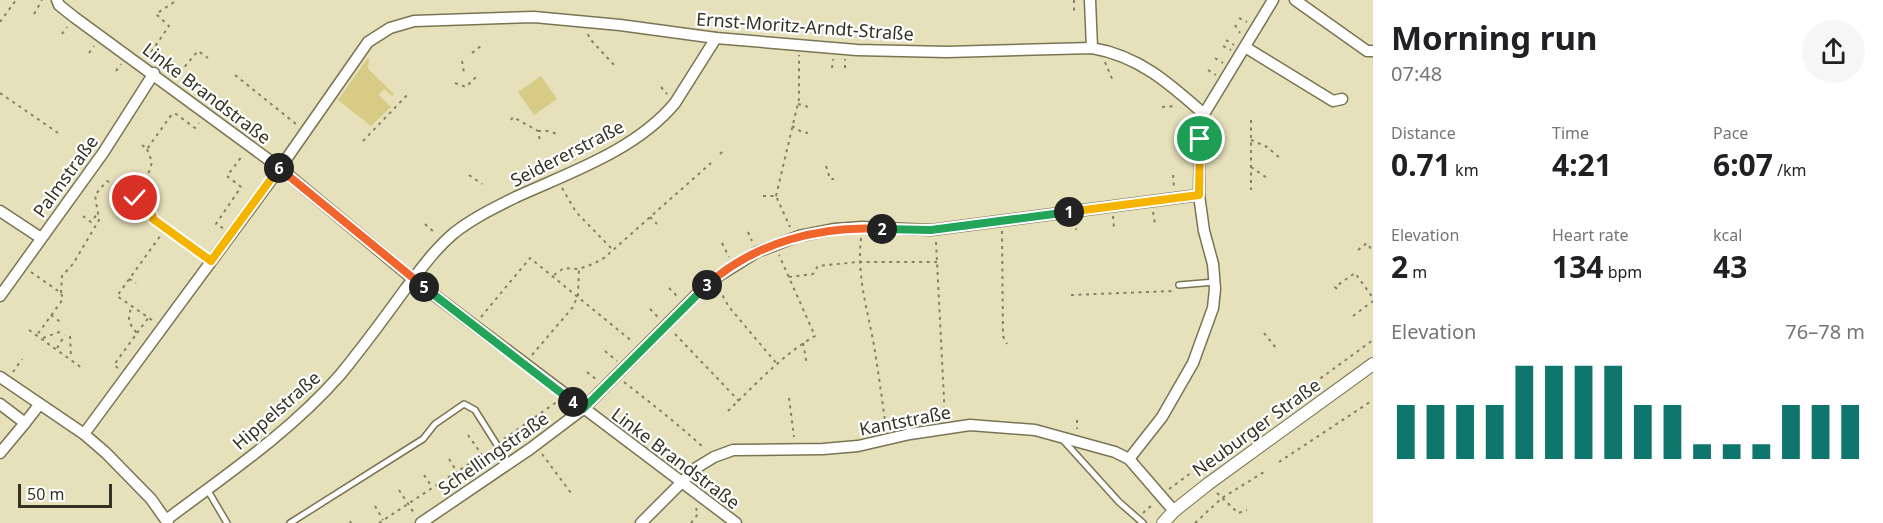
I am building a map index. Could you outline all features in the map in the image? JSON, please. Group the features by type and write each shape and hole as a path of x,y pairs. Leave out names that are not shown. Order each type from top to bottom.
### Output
{"street":[{"name":"Linke Brandstraße","path":"57,0 59,5 74,17 280,168 413,279 474,326 736,523"},
{"path":"1090,0 1092,48"},
{"path":"1129,459 1162,417 1193,363 1213,308 1215,282 1199,195 1200,139 1204,114 1273,0"},
{"path":"1295,0 1367,51 1373,51"},
{"name":"Ernst-Moritz-Arndt-Straße","path":"84,434 280,168 368,42 390,28 414,21 534,17 620,25 716,38 891,52 1092,48 1139,63 1179,92 1204,114"},
{"name":"Seidererstraße","path":"413,279 428,258 472,219 613,152 635,138 667,112 679,98 716,38"},
{"path":"1245,46 1333,101 1342,99"},
{"name":"Palmstraße","path":"0,296 102,153 154,74"},
{"name":"Schellingstraße","path":"421,523 509,464 583,409 666,325 691,307 714,279 737,267 757,252 800,236 835,229 862,227 936,229 1199,195"},
{"path":"0,211 41,238"},
{"name":"Hippelstraße","path":"167,522 282,431 320,397 363,346 413,279"},
{"name":"Neuburger Straße","path":"1163,523 1174,511 1208,484 1373,364"},
{"path":"3,379 84,434 106,453 151,499 167,522"},
{"path":"0,404 25,423"},
{"path":"0,453 39,405"},
{"name":"Kantstraße","path":"641,523 696,468 714,457 733,450 858,446 910,434 970,425 1035,430 1115,452 1129,459 1174,511"}],"lane":[{"path":"1179,288 1215,282"},
{"path":"290,523 423,439 435,424 464,404 475,410 509,464"},
{"path":"908,423 910,434"},
{"path":"1059,436 1119,502 1143,523"},
{"path":"207,489 227,523"}],"path":[{"path":"0,22 16,0"},
{"path":"34,14 42,0"},
{"path":"142,65 169,27 156,15 177,0"},
{"path":"1074,0 1074,13"},
{"path":"586,29 590,39 615,66"},
{"path":"472,53 481,46"},
{"path":"789,227 776,196 798,104 799,46"},
{"path":"169,85 198,51 208,58"},
{"path":"1107,51 1104,60 1113,81"},
{"path":"462,61 464,73"},
{"path":"235,75 306,131"},
{"path":"455,83 466,87 476,77"},
{"path":"0,93 61,135"},
{"path":"363,141 409,93"},
{"path":"798,104 812,108"},
{"path":"147,149 172,114 176,114 195,128 207,113"},
{"path":"511,120 513,117 538,130 549,130 557,134"},
{"path":"1251,120 1251,190"},
{"path":"161,122 165,124"},
{"path":"792,126 808,133"},
{"path":"538,130 540,141"},
{"path":"1251,140 1267,147 1281,159"},
{"path":"39,337 63,299 62,276 73,264 99,220 95,195 99,189 107,181 117,186 129,183 149,172 152,162 147,149 142,145"},
{"path":"231,234 216,224 241,187 227,176 250,145"},
{"path":"720,154 723,151"},
{"path":"553,275 564,268 579,268 593,264 613,250 711,163"},
{"path":"826,166 830,179 834,179"},
{"path":"1251,167 1267,178"},
{"path":"469,175 482,183"},
{"path":"558,178 576,212 613,250"},
{"path":"129,183 135,198 152,214 153,219 211,261"},
{"path":"763,196 776,196"},
{"path":"83,216 91,222 98,213"},
{"path":"650,217 657,224"},
{"path":"1002,221 1003,336 1007,344"},
{"path":"425,224 445,241"},
{"path":"862,227 858,262 880,382 887,440"},
{"path":"163,327 117,296 166,228"},
{"path":"936,229 945,428"},
{"path":"722,243 737,267"},
{"path":"1358,250 1367,243 1373,252"},
{"path":"728,411 778,364 815,336 774,245"},
{"path":"474,326 529,258 578,295 642,350"},
{"path":"789,277 813,274 818,266 858,262 937,262"},
{"path":"22,265 61,293"},
{"path":"525,364 573,307 578,295 579,268"},
{"path":"1337,289 1335,286 1355,273 1373,300 1353,315"},
{"path":"129,279 136,283"},
{"path":"714,279 729,307 778,364"},
{"path":"1071,295 1179,288"},
{"path":"132,306 128,316 129,324 137,333"},
{"path":"51,315 63,324"},
{"path":"128,374 114,365 149,317"},
{"path":"666,325 738,401"},
{"path":"29,330 82,368"},
{"path":"39,337 63,331"},
{"path":"1264,333 1276,348"},
{"path":"57,348 65,335"},
{"path":"70,336 71,359"},
{"path":"1138,518 1161,495 1373,340"},
{"path":"803,343 807,365"},
{"path":"3,379 22,359"},
{"path":"616,375 661,412 672,418 714,457"},
{"path":"379,523 497,445 565,396"},
{"path":"789,398 796,449"},
{"path":"1279,462 1373,400"},
{"path":"468,435 482,455"},
{"path":"535,445 571,493"},
{"path":"449,459 457,472"},
{"path":"1194,523 1222,498 1264,472"},
{"path":"424,475 433,488"},
{"path":"1208,484 1238,513 1247,510"},
{"path":"399,490 414,513"},
{"path":"691,523 698,514 695,506 702,498"},
{"path":"375,506 383,520"}],"shaded area":[{"path":"369,59 368,69 394,94 392,96 384,89 379,95 391,107 371,126 338,100"},
{"path":"541,76 557,99 534,115 518,92"}],"route":[{"path":"135,198 152,214 153,219 211,261 280,168 413,279 583,409 709,282 757,252 800,236 835,229 862,227 931,230 1199,195 1200,139"}]}
